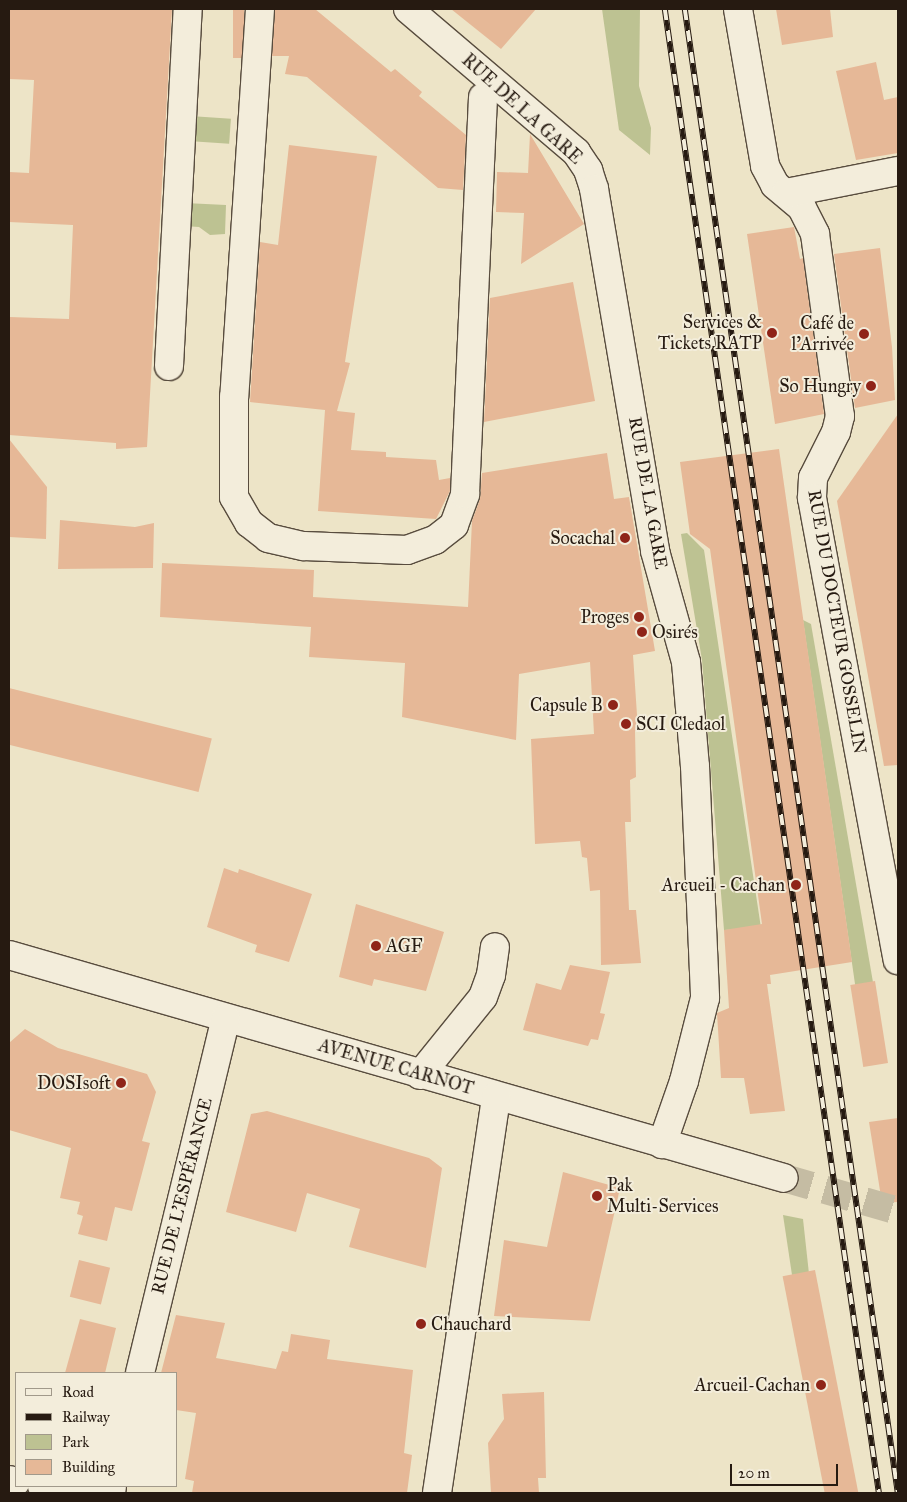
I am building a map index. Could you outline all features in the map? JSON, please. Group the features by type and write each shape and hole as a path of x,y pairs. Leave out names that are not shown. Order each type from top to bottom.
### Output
{"street":[{"path":"169,366 188,9"},
{"path":"260,9 234,397 234,497 249,523 268,538 304,546 407,550 435,540 454,525 465,494 483,98"},
{"name":"RUE DE LA GARE","path":"408,9 576,152 588,170 594,190 655,551 686,662 695,766 705,998 684,1081 662,1144"},
{"name":"RUE DU DOCTEUR GOSSELIN","path":"738,9 765,166 776,185 802,208 815,234 840,416 836,432 813,478 812,498 898,960"},
{"path":"786,194 898,171"},
{"path":"420,1074 483,997 491,975 495,947"},
{"name":"AVENUE CARNOT","path":"9,955 784,1178"},
{"name":"RUE DE L'ESPÉRANCE","path":"140,1372 226,1018"},
{"path":"437,1493 496,1096"},
{"path":"49,1487 90,1493"}],"green space":[{"path":"602,9 640,9 639,86 651,128 650,155 619,130"},
{"path":"190,116 231,119 229,144 188,141"},
{"path":"185,203 226,205 225,234 210,235 199,227 184,226"},
{"path":"687,533 704,550 761,928 724,930 702,660 681,534"},
{"path":"803,620 811,624 874,988 856,991"},
{"path":"783,1215 803,1219 809,1274 792,1275"}],"building":[{"path":"9,9 172,9 147,447 116,449 116,443 9,435 9,317 69,319 73,225 9,222 9,172 29,173 34,80 9,79"},
{"path":"233,9 244,9 244,58 233,58"},
{"path":"275,9 315,9 391,72 395,69 422,92 419,96 466,135 463,190 438,188 307,77 285,74 289,56 272,56"},
{"path":"451,9 536,9 501,49"},
{"path":"776,9 830,9 833,37 782,45"},
{"path":"876,62 884,100 898,97 898,153 856,160 836,71"},
{"path":"530,134 584,224 521,264 524,213 496,212 497,172 528,173"},
{"path":"289,145 377,156 345,362 350,363 337,411 355,413 351,450 386,452 386,457 436,460 439,480 450,478 450,491 436,519 318,511 325,410 250,402 260,242 278,245"},
{"path":"794,227 800,259 803,258 824,414 775,424 747,234"},
{"path":"880,248 892,347 895,400 855,408 834,254"},
{"path":"573,282 595,401 484,422 490,298"},
{"path":"898,414 898,765 884,766 837,501"},
{"path":"9,439 47,487 46,539 9,537"},
{"path":"779,449 852,962 770,975 771,984 767,984 785,1111 750,1114 744,1078 721,1078 717,1013 729,1008 724,930 762,924 710,549 690,534 680,462"},
{"path":"607,453 614,499 629,497 655,651 633,655 638,730 635,731 636,777 630,780 631,822 625,822 629,910 636,910 641,963 601,965 600,890 590,891 587,858 582,857 580,841 535,844 531,739 594,734 590,662 519,674 516,740 402,717 405,663 309,657 311,627 160,617 162,563 314,570 313,597 468,607 472,521 480,499 482,473"},
{"path":"60,520 135,527 154,523 153,568 58,569"},
{"path":"9,688 212,739 198,792 9,745"},
{"path":"224,868 238,873 239,869 312,894 289,962 255,952 257,945 207,927"},
{"name":"AGF","path":"356,904 444,932 426,991 374,979 372,986 339,977"},
{"path":"570,965 610,972 600,1013 605,1014 598,1040 591,1039 588,1046 523,1030 536,983 561,990"},
{"path":"875,981 888,1063 863,1067 850,985"},
{"path":"25,1029 58,1048 147,1074 156,1092 142,1141 150,1143 132,1211 115,1207 107,1241 78,1234 83,1216 77,1214 80,1202 60,1198 71,1148 9,1130 9,1043"},
{"path":"267,1111 429,1158 442,1168 426,1268 349,1247 360,1209 307,1193 296,1232 226,1212 251,1114"},
{"path":"898,1118 898,1202 882,1203 869,1122"},
{"path":"563,1172 620,1188 590,1321 494,1316 504,1240 547,1247"},
{"path":"79,1260 110,1268 101,1305 70,1297"},
{"name":"Arcueil-Cachan","path":"815,1270 858,1493 825,1493 783,1276"},
{"path":"176,1315 225,1323 216,1358 276,1369 282,1351 288,1352 291,1334 330,1340 327,1359 413,1370 404,1453 412,1455 407,1493 192,1493 194,1481 185,1479 196,1413 178,1410 178,1372 161,1372"},
{"path":"80,1319 116,1328 105,1372 65,1372"},
{"path":"544,1392 546,1478 538,1478 539,1493 491,1493 488,1443 504,1419 502,1394"}],"tunnel":[{"path":"784,1178 898,1211"}],"railway":[{"path":"665,9 879,1493"},
{"path":"685,9 898,1493"}],"place":[{"name":"Services & Tickets RATP","path":"772,333"},
{"name":"Café de l'Arrivée","path":"864,334"},
{"name":"So Hungry","path":"871,386"},
{"name":"Socachal","path":"625,538"},
{"name":"Proges","path":"639,617"},
{"name":"Osirés","path":"642,632"},
{"name":"Capsule B","path":"613,705"},
{"name":"SCI Cledaol","path":"626,724"},
{"name":"Arcueil - Cachan","path":"796,885"},
{"name":"AGF","path":"376,946"},
{"name":"DOSIsoft","path":"121,1083"},
{"name":"Pak Multi-Services","path":"597,1196"},
{"name":"Chauchard","path":"421,1324"},
{"name":"Arcueil-Cachan","path":"821,1385"}]}
